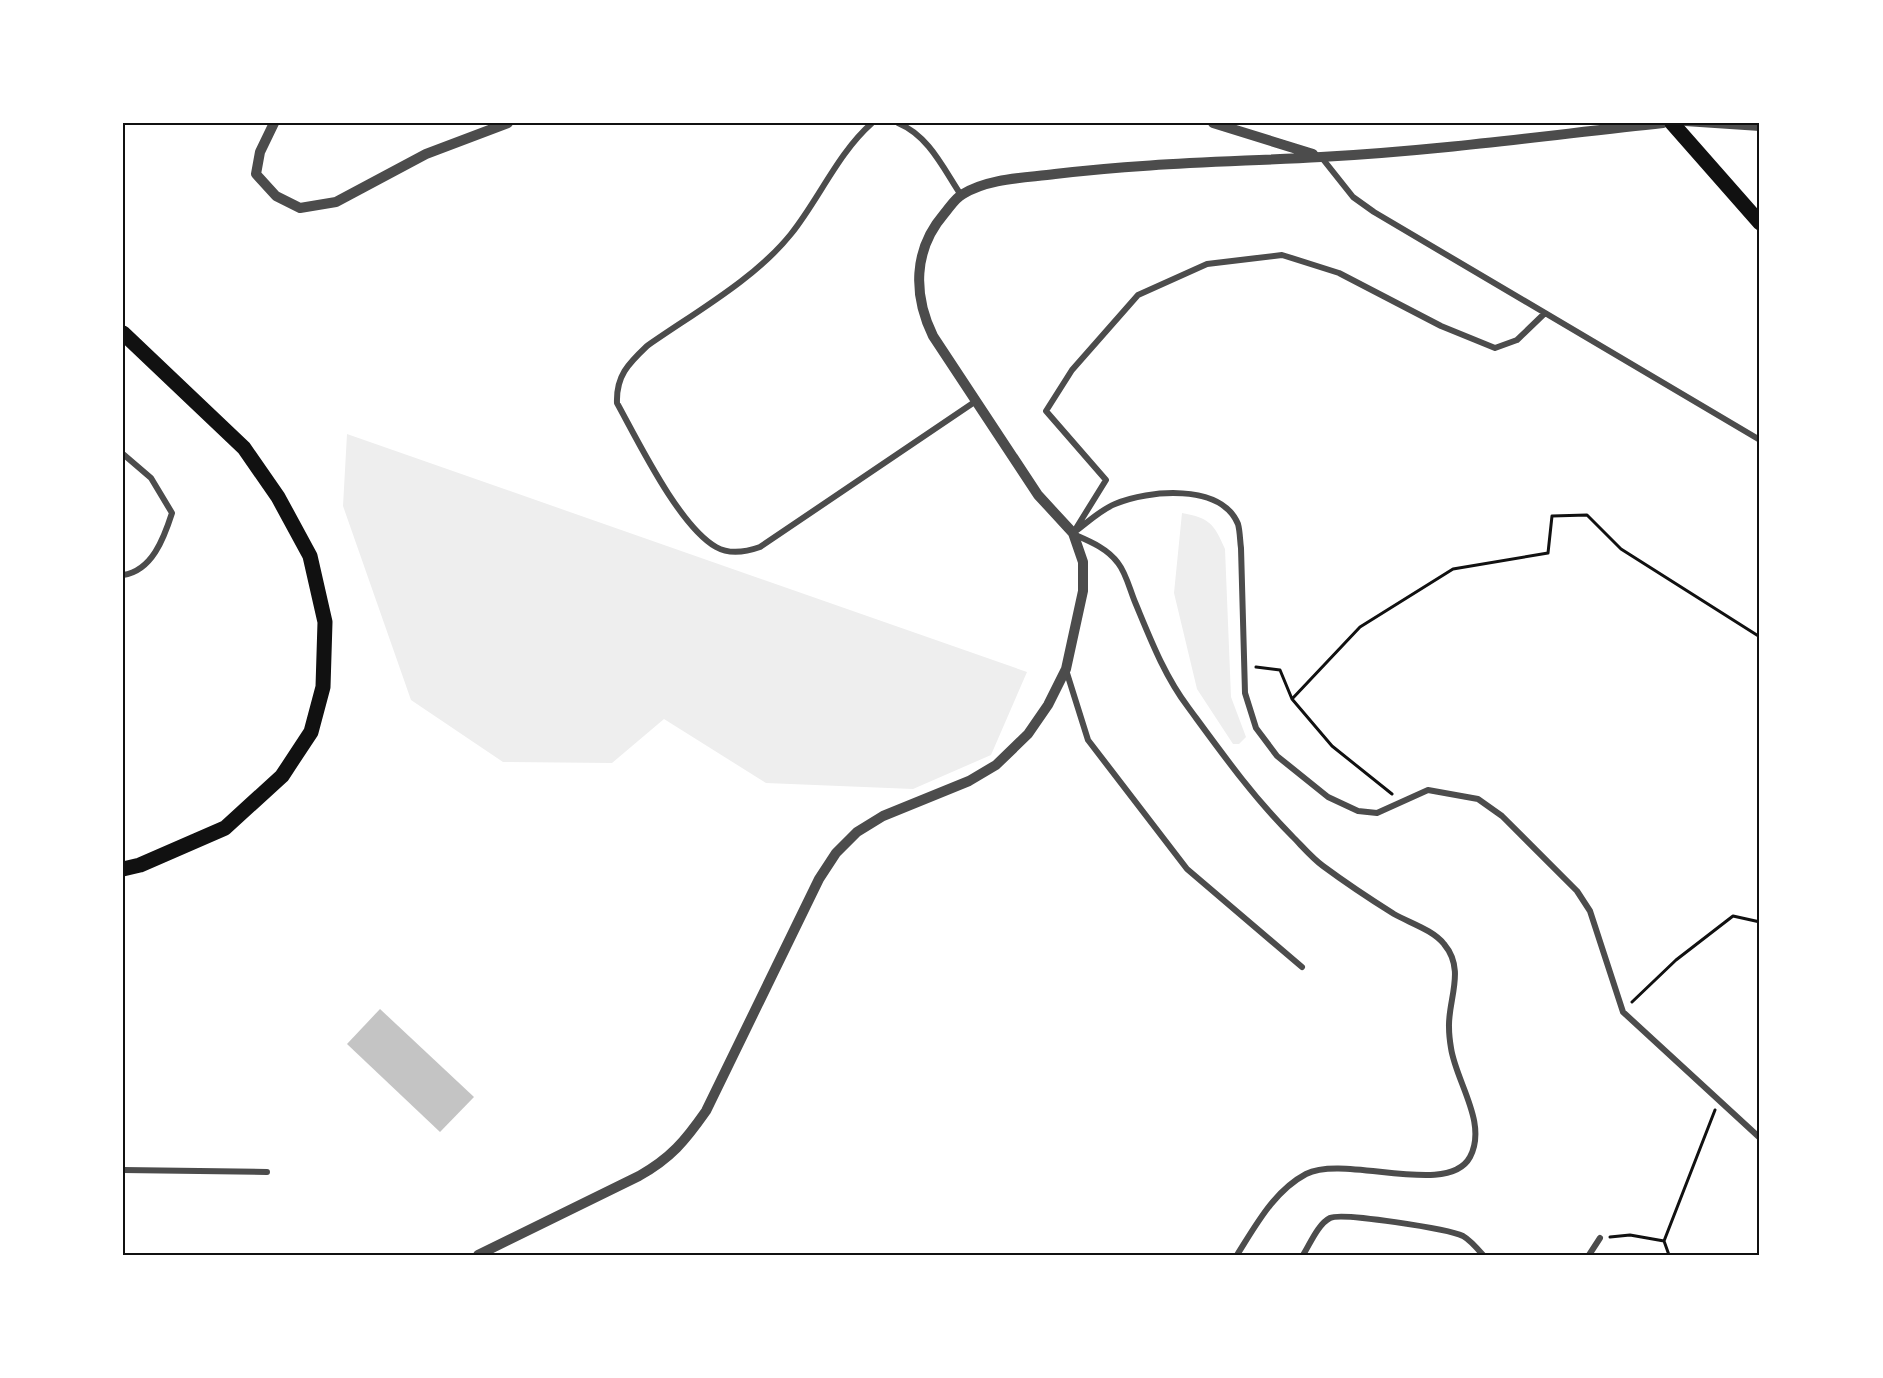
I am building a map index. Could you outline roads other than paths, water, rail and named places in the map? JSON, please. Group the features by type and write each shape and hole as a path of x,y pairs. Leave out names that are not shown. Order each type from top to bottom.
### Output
{"main road":[{"path":"1672,123 1760,223"},
{"path":"123,869 140,865 225,828 282,776 311,732 322,687 325,622 310,556 278,497 261,472 244,448 125,338"}],"street":[{"path":"274,123 260,152 256,174 276,196 300,208 336,202 426,154 508,123"},
{"path":"872,123 838,164 792,233 772,255 647,346 629,363 620,375 617,403 673,500 704,538 717,548 746,552 760,547 976,401"},
{"path":"898,123 913,129 926,141 961,195"},
{"path":"1213,123 1322,157 1353,197 1374,212 1760,440"},
{"path":"1237,1255 1270,1203 1306,1174 1342,1167 1416,1175 1438,1174 1458,1169 1470,1158 1475,1142 1475,1124 1453,1058 1448,1026 1456,982 1454,962 1444,944 1370,899 1320,864 1261,805 1182,700 1164,670 1118,563 1099,546 1073,533 1038,495 933,336 923,314 919,293 919,269 925,244 935,224 961,195 1008,180 1134,165 1322,157 1435,148 1663,123"},
{"path":"1685,123 1760,128"},
{"path":"1073,533 1106,480 1046,411 1072,370 1138,295 1207,264 1282,255 1339,273 1442,326 1495,348 1517,340 1544,314"},
{"path":"123,454 151,478 172,513 162,544 135,574 123,575"},
{"path":"1073,533 1113,504 1146,495 1194,494 1212,499 1227,509 1238,525 1241,548 1245,693 1256,728 1277,756 1328,797 1358,812 1377,813 1428,790 1452,792 1478,799 1502,816 1577,891 1590,910 1623,1012 1760,1138"},
{"path":"478,1255 663,1162 683,1143 706,1111 819,879 836,853 857,832 883,816 969,781 996,765 1028,734 1048,705 1066,669 1083,591 1083,562 1073,533"},
{"path":"1066,669 1088,741 1187,869 1302,967"},
{"path":"123,1170 267,1172"},
{"path":"1303,1255 1330,1217 1350,1215 1446,1231 1464,1237 1483,1255"},
{"path":"1589,1255 1600,1238"}]}
